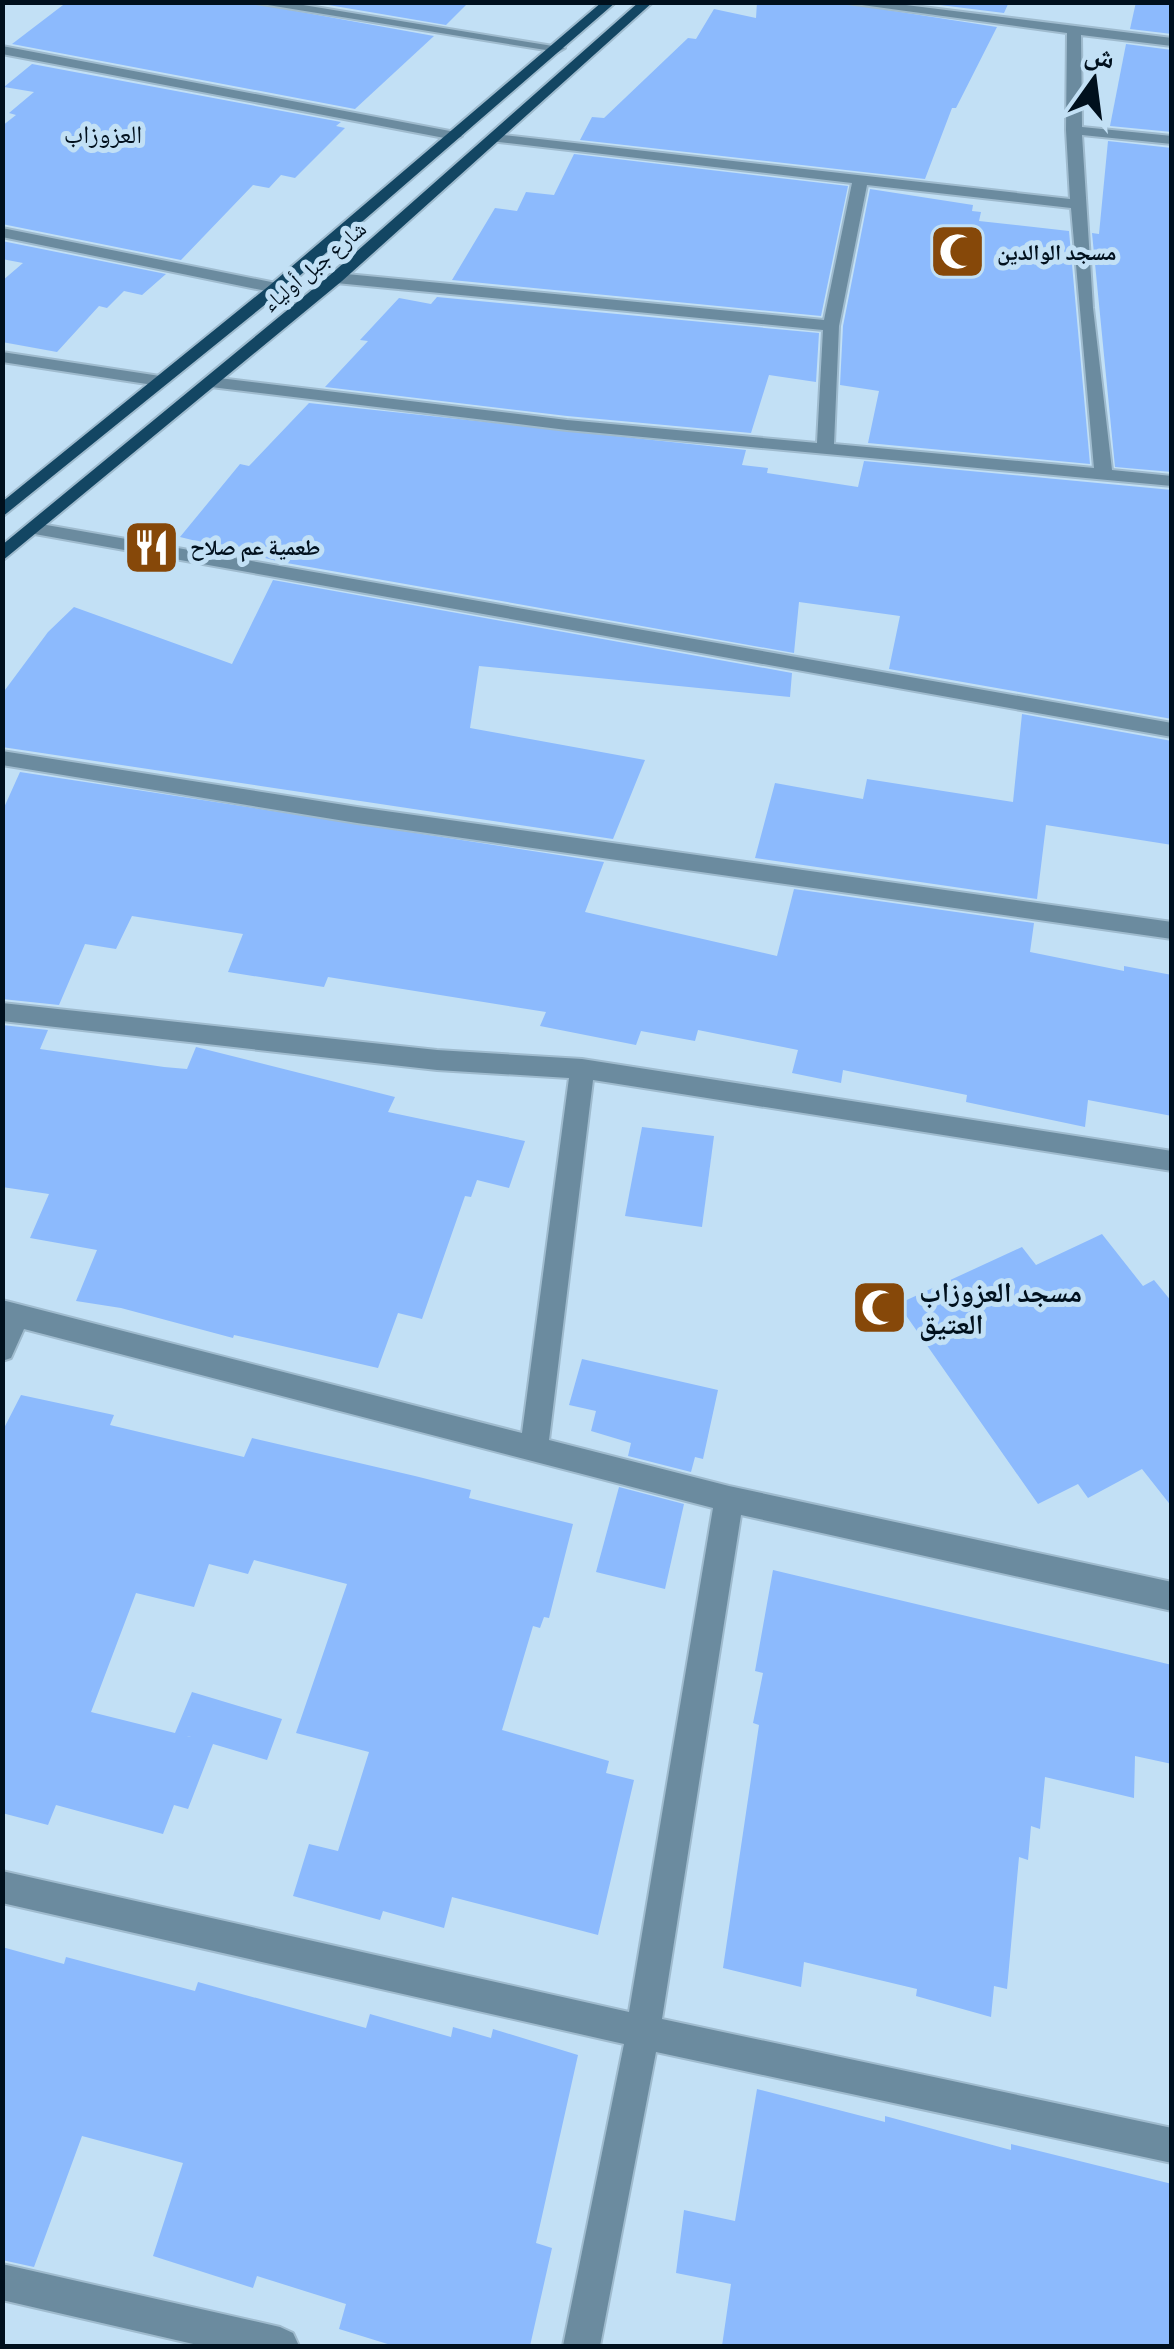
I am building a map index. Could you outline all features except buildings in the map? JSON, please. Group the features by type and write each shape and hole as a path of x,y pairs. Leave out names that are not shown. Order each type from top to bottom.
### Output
{"main road":[{"name":"شارع جبل أولياء","path":"2,512 276,288 610,2"},
{"name":"شارع جبل أولياء","path":"2,555 336,278 647,2"}],"street":[{"path":"256,2 558,48"},
{"path":"846,2 1172,42"},
{"path":"1074,31 1076,204 1103,474"},
{"path":"2,50 455,136"},
{"path":"1073,130 1172,140"},
{"path":"495,138 1076,204"},
{"path":"825,448 831,326 860,181"},
{"path":"2,232 276,288"},
{"path":"336,278 831,326"},
{"path":"2,357 160,381"},
{"path":"211,382 567,425 1172,481"},
{"path":"35,529 1172,730"},
{"path":"2,758 358,815 1172,931"},
{"path":"2,1012 437,1060 582,1069 1172,1160"},
{"path":"534,1448 582,1069"},
{"path":"2,1349 10,1313 729,1499 1172,1597"},
{"path":"581,2346 643,2032 729,1499"},
{"path":"2,1887 643,2032 1172,2146"},
{"path":"2,2282 280,2346"}],"place":[{"name":"مسجد الوالدين","path":"958,252"},
{"name":"طعمية عم صلاح","path":"151,547"},
{"name":"مسجد العزوزاب العتيق","path":"880,1307"}],"district":[{"name":"العزوزاب","path":"103,133"}]}
